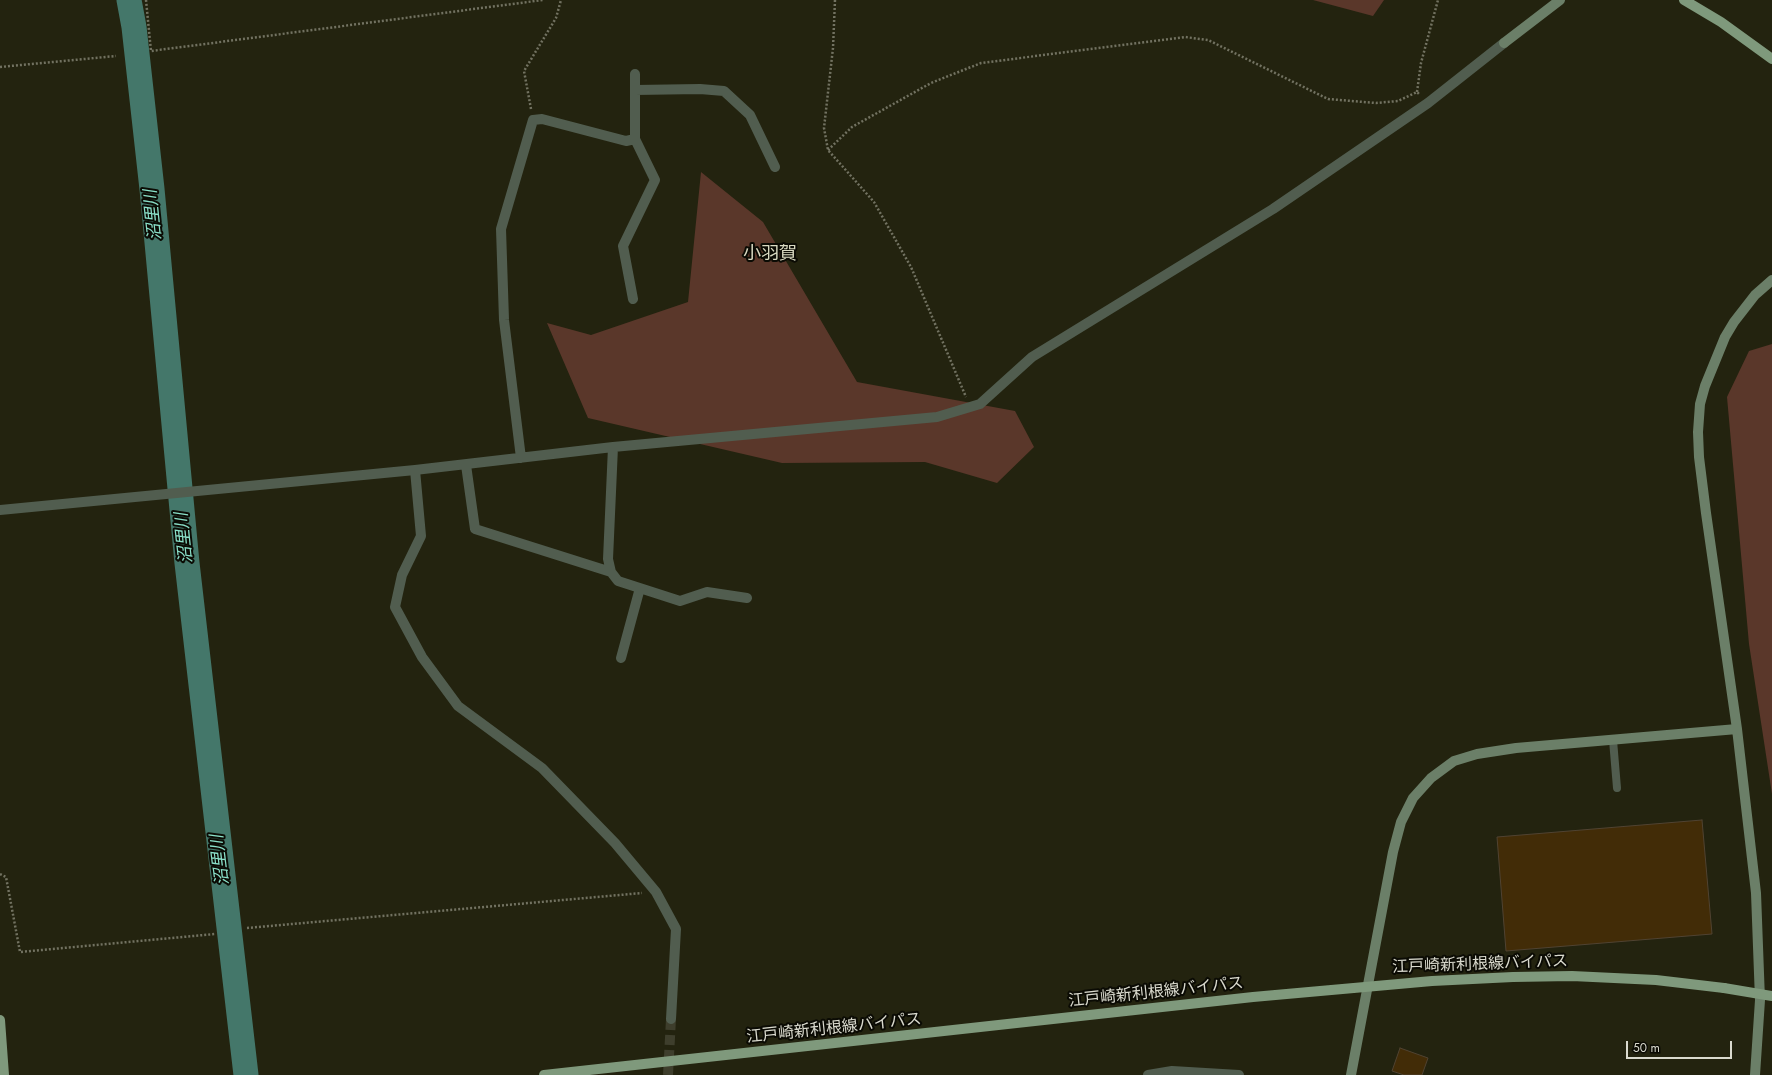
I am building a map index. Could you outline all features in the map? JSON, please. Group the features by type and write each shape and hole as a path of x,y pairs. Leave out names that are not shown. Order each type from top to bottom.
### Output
{"main road":[{"path":"1684,0 1721,22 1772,59"},
{"name":"江戸崎新利根線バイパス","path":"544,1075 1369,986 1506,977 1572,976 1656,980 1724,988 1772,996"},
{"path":"0,1020 4,1075"}],"street":[{"path":"0,510 415,470 614,447 937,417 980,404 1032,357 1273,209 1428,103 1560,0"},
{"path":"633,299 623,246 655,180 635,140 635,74"},
{"path":"634,90 724,90 750,115 775,167"},
{"path":"521,458 504,320 501,229 533,120 542,119 626,141 635,140"},
{"path":"1755,1075 1760,1000 1757,901 1737,729 1705,506 1699,457 1698,432 1700,404 1710,370 1734,322 1755,295 1772,280"},
{"path":"614,447 608,559 611,572 618,581 680,601 708,592 747,598"},
{"path":"466,464 475,530 611,572"},
{"path":"415,470 421,536 402,575 394,607 422,658 458,706 542,768 615,843 656,892 676,928 671,1019"},
{"path":"621,658 640,588"},
{"path":"1352,1075 1393,852 1401,822 1413,798 1431,778 1454,761 1477,754 1516,748 1737,729"},
{"path":"1148,1075 1172,1071 1239,1075"}],"lane":[{"path":"1613,740 1617,788"}],"path":[{"path":"146,0 151,51 543,0"},
{"path":"533,120 524,71 556,18 561,0"},
{"path":"835,0 833,48 824,128 828,150 874,202 912,267 970,407"},
{"path":"1417,92 1421,63 1438,0"},
{"path":"828,150 852,127 931,83 981,63 1185,38 1208,40 1328,99 1376,103 1398,101 1417,92"},
{"path":"0,67 116,56"},
{"path":"1417,92 1428,103"},
{"path":"0,874 6,876 20,952 215,934"},
{"path":"247,928 656,892"}],"shaded area":[{"path":"1313,0 1384,0 1373,16"},
{"path":"701,172 763,222 857,382 1015,411 1034,447 997,483 925,462 782,463 588,418 547,323 591,335 688,302"},
{"path":"1772,344 1772,794 1749,644 1727,397 1749,351"}],"building":[{"path":"1702,820 1712,934 1506,951 1497,837"},
{"path":"1400,1048 1428,1058 1422,1075 1404,1075 1392,1071"}],"waterway":[{"name":"沼里川","path":"129,0 134,27 152,189 187,563 246,1075"}],"tunnel":[{"path":"668,1075 671,1019"}],"district":[{"name":"小羽賀","path":"770,255"}]}
